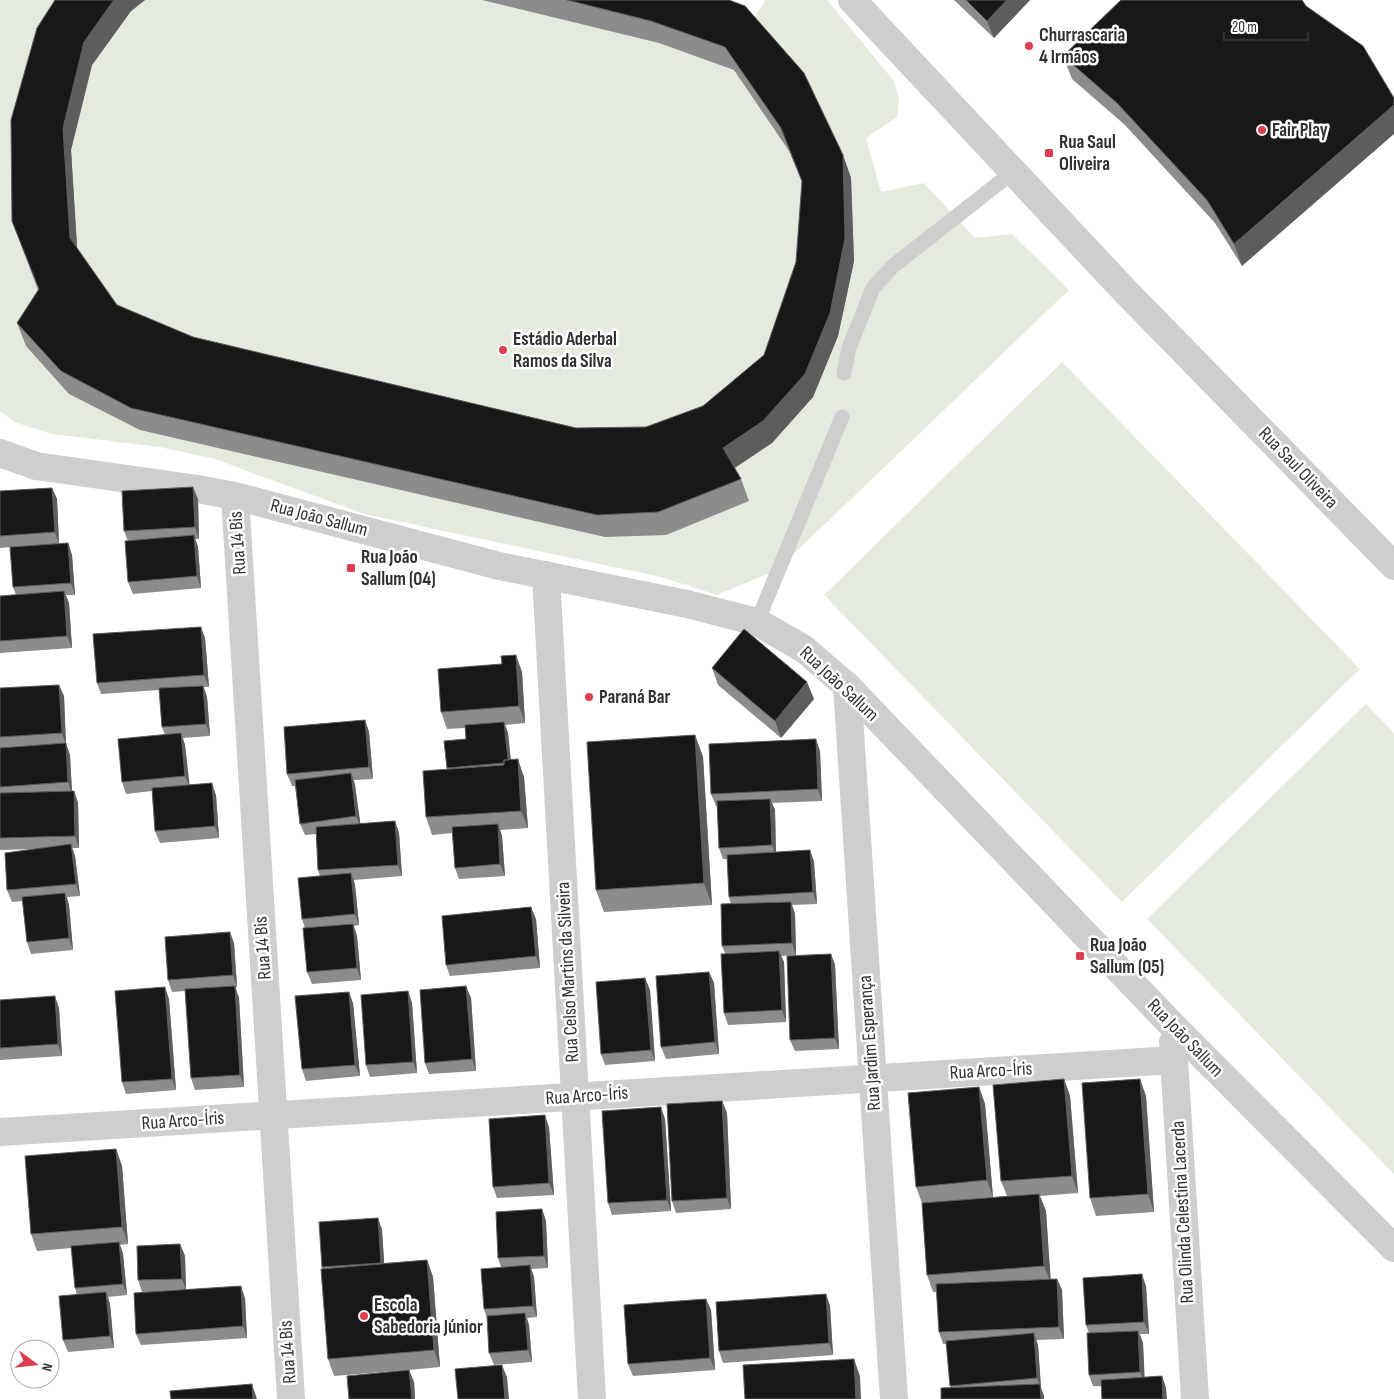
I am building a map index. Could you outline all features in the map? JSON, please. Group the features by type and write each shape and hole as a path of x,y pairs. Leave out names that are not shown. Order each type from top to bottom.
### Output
{"street":[{"name":"Rua Saul Oliveira","path":"852,0 1126,292 1394,566"},
{"name":"Rua João Sallum","path":"0,452 36,466 235,496 499,566 687,604 757,622 804,649 847,686 1172,1025 1394,1248"},
{"name":"Rua 14 Bis","path":"235,496 291,1399"},
{"name":"Rua Celso Martins da Silveira","path":"546,575 592,1399"},
{"name":"Rua Jardim Esperança","path":"847,686 894,1399"},
{"name":"Rua Olinda Celestina Lacerda","path":"1172,1025 1195,1399"},
{"name":"Rua Arco-Íris","path":"0,1132 1174,1060"}],"lane":[{"path":"844,373 849,348 873,288 893,266 1013,172"},
{"path":"757,622 842,417"}],"shaded area":[{"name":"Estádio Aderbal Ramos da Silva","path":"0,0 707,0 751,22 766,0 827,0 894,81 899,100 897,117 866,138 881,192 924,183 975,238 1012,234 1069,290 777,570 717,595 661,577 364,514 215,459 160,447 52,434 14,422 0,411"},
{"path":"1062,362 1360,669 1122,902 824,595"},
{"path":"1366,704 1394,733 1394,1174 1147,919"}],"building":[{"path":"55,0 114,0 84,42 63,128 70,238 117,305 193,337 576,428 646,427 703,406 764,355 796,262 802,181 781,128 725,47 651,21 567,0 729,0 745,6 804,73 843,155 845,238 830,313 805,374 763,421 723,448 741,479 658,512 597,515 131,408 61,371 17,323 39,289 12,221 11,120 37,28"},
{"path":"966,0 1007,0 987,21"},
{"name":"Fair Play","path":"1121,0 1302,0 1306,6 1363,46 1394,98 1394,105 1234,244 1207,200 1117,103 1063,56"},
{"path":"193,487 195,527 124,531 122,491"},
{"path":"52,488 55,532 0,536 0,491"},
{"path":"194,535 197,576 128,582 125,541"},
{"path":"68,543 71,583 13,587 10,547"},
{"path":"64,591 67,636 0,641 0,596"},
{"path":"201,627 204,675 97,683 93,634"},
{"path":"744,629 807,682 775,721 712,668"},
{"path":"516,655 519,706 441,712 438,669 502,664 501,656"},
{"path":"59,685 62,733 0,737 0,688"},
{"path":"203,686 206,724 162,727 159,688"},
{"path":"365,720 369,767 287,774 284,727"},
{"path":"504,722 508,760 504,760 504,763 447,768 444,741 466,739 465,725"},
{"path":"181,733 185,776 122,782 118,739"},
{"path":"695,735 704,883 596,890 587,742"},
{"path":"816,739 818,789 711,794 709,744"},
{"path":"66,743 68,782 0,787 0,748"},
{"path":"518,759 521,811 426,817 423,771 504,765 504,760"},
{"path":"351,773 356,816 300,824 295,780"},
{"path":"212,783 215,826 155,831 152,788"},
{"path":"74,791 75,836 0,838 0,793"},
{"path":"770,799 772,845 719,848 717,801"},
{"path":"395,821 398,865 318,870 316,827"},
{"path":"498,824 500,864 455,868 452,827"},
{"path":"71,844 76,884 7,890 5,853"},
{"path":"810,850 813,892 729,897 727,855"},
{"path":"351,873 355,914 302,919 298,878"},
{"path":"65,893 69,938 27,942 22,897"},
{"path":"791,902 792,943 722,946 721,904"},
{"path":"531,907 536,956 446,965 442,916"},
{"path":"353,924 357,968 307,972 303,928"},
{"path":"230,932 233,975 168,980 165,937"},
{"path":"779,951 782,1010 724,1013 721,954"},
{"path":"831,954 835,1038 790,1040 787,956"},
{"path":"709,972 715,1042 661,1047 656,976"},
{"path":"645,978 651,1050 601,1054 596,982"},
{"path":"235,986 240,1075 191,1078 185,989"},
{"path":"466,986 472,1059 425,1063 420,990"},
{"path":"165,987 172,1079 122,1082 115,991"},
{"path":"408,991 413,1062 366,1065 361,995"},
{"path":"349,992 355,1065 302,1069 295,996"},
{"path":"55,996 58,1044 0,1048 0,1000"},
{"path":"1064,1079 1072,1176 1001,1181 993,1085"},
{"path":"1140,1079 1148,1194 1090,1198 1082,1083"},
{"path":"979,1087 987,1180 916,1187 908,1093"},
{"path":"722,1101 727,1198 672,1201 667,1104"},
{"path":"661,1107 667,1200 608,1203 602,1111"},
{"path":"545,1115 549,1183 493,1187 489,1119"},
{"path":"116,1149 122,1227 31,1234 25,1156"},
{"path":"1039,1194 1044,1266 927,1275 922,1203"},
{"path":"542,1209 544,1256 498,1258 496,1212"},
{"path":"378,1218 381,1263 322,1267 319,1222"},
{"path":"119,1242 123,1284 75,1288 71,1246"},
{"path":"180,1244 182,1279 138,1280 137,1246"},
{"path":"427,1260 434,1350 328,1359 321,1269"},
{"path":"530,1265 533,1306 484,1309 481,1269"},
{"path":"1142,1274 1144,1322 1086,1325 1083,1278"},
{"path":"1057,1279 1059,1327 939,1332 936,1284"},
{"path":"241,1286 243,1326 136,1334 134,1293"},
{"path":"106,1292 110,1336 63,1340 59,1296"},
{"path":"826,1294 829,1343 719,1351 716,1302"},
{"path":"706,1299 710,1358 628,1364 624,1305"},
{"path":"525,1313 528,1350 489,1353 487,1316"},
{"path":"1138,1331 1140,1372 1089,1375 1087,1333"},
{"path":"1034,1333 1037,1378 950,1386 946,1341"},
{"path":"854,1359 856,1399 745,1399 743,1365"},
{"path":"502,1365 505,1399 458,1399 455,1369"},
{"path":"409,1370 412,1399 349,1399 347,1376"},
{"path":"1162,1376 1163,1399 1102,1399 1101,1380"},
{"path":"252,1384 253,1399 171,1399 170,1391"},
{"path":"1040,1384 1041,1399 941,1399 941,1388"}],"place":[{"name":"Churrascaria 4 Irmãos","path":"1029,46"},
{"name":"Fair Play","path":"1262,130"},
{"name":"Rua Saul Oliveira","path":"1049,153"},
{"name":"Estádio Aderbal Ramos da Silva","path":"503,350"},
{"name":"Rua João Sallum (04)","path":"351,568"},
{"name":"Paraná Bar","path":"589,697"},
{"name":"Rua João Sallum (05)","path":"1080,956"},
{"name":"Escola Sabedoria Júnior","path":"364,1316"}]}
